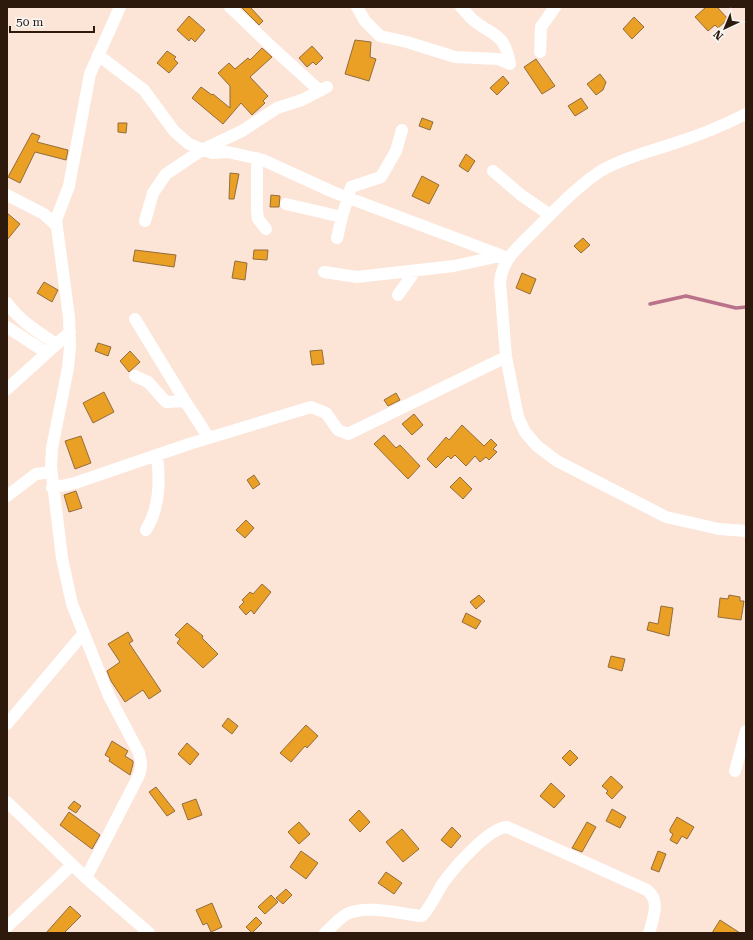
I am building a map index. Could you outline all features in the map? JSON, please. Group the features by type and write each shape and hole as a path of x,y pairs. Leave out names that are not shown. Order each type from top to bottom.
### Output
{"street":[{"path":"86,878 142,770 139,753 109,696 83,634 72,604 66,580 52,488 51,472 52,448 68,368 70,332 66,284 56,225 68,186 90,74 120,7"},
{"path":"145,221 153,193 166,174 202,150 233,136 277,108 302,100 324,89 276,51 230,7"},
{"path":"357,7 365,21 380,36 407,42 455,57 498,59 510,64 508,50 500,38 472,19 461,7"},
{"path":"540,52 541,28 555,7"},
{"path":"98,55 144,90 174,131 189,144 212,153 228,152 257,158 348,197 459,238 504,258"},
{"path":"324,272 357,277 454,266 504,258 595,175 607,168 638,155 711,130 746,114"},
{"path":"337,238 351,187 381,177 396,151 402,130"},
{"path":"257,158 258,219 266,229"},
{"path":"493,171 521,195 550,216"},
{"path":"7,195 44,214 56,225"},
{"path":"286,204 342,217"},
{"path":"504,258 500,282 506,357 518,417 526,432 537,446 557,461 666,517 719,529 746,531"},
{"path":"398,295 415,271"},
{"path":"7,303 15,314 28,326 56,344"},
{"path":"134,318 209,438"},
{"path":"7,327 47,353"},
{"path":"7,389 70,332"},
{"path":"52,488 75,483 209,438 311,407 326,413 338,430 348,434 506,357"},
{"path":"135,376 148,382 166,402 185,401"},
{"path":"146,530 153,518 158,496 159,472 157,455"},
{"path":"7,496 36,474 51,472"},
{"path":"7,724 83,634"},
{"path":"735,771 746,731"},
{"path":"7,802 86,878 149,933"},
{"path":"325,933 346,914 357,911 378,910 422,916 457,866 495,830 507,827 647,890 654,895 656,902 649,933"},
{"path":"7,927 72,865"}],"building":[{"path":"241,7 250,7 263,21 259,25"},
{"path":"706,7 717,7 728,19 718,28 715,25 708,31 695,17"},
{"path":"189,16 205,30 195,42 191,38 189,41 177,30"},
{"path":"634,17 644,27 632,39 623,29"},
{"path":"355,40 371,42 370,57 376,59 369,81 345,74"},
{"path":"312,46 323,58 316,65 313,62 307,67 299,58"},
{"path":"262,48 272,57 250,77 268,96 263,101 265,103 252,115 241,103 223,124 192,98 201,87 212,95 213,94 230,108 230,86 218,73 229,63 235,69 248,58 250,60"},
{"path":"167,51 176,57 174,59 178,63 169,73 157,63"},
{"path":"536,59 555,86 542,94 524,67"},
{"path":"600,74 606,82 603,90 596,95 587,84"},
{"path":"503,76 509,83 497,95 490,88"},
{"path":"581,98 588,108 575,116 568,106"},
{"path":"422,118 433,122 430,130 419,126"},
{"path":"118,123 127,123 126,133 118,132"},
{"path":"32,133 40,136 37,142 68,150 66,160 35,152 20,183 8,177"},
{"path":"466,154 475,161 468,172 459,166"},
{"path":"230,173 239,174 234,199 229,199"},
{"path":"422,176 439,185 429,204 412,196"},
{"path":"271,195 280,196 279,207 270,207"},
{"path":"7,213 20,224 7,240"},
{"path":"583,238 590,245 581,253 574,246"},
{"path":"135,250 176,255 174,267 133,261"},
{"path":"254,250 268,250 267,260 253,259"},
{"path":"235,261 247,263 245,280 232,278"},
{"path":"522,273 536,279 530,294 516,288"},
{"path":"44,282 58,290 52,302 37,293"},
{"path":"98,343 111,347 108,356 95,351"},
{"path":"322,350 324,364 312,365 310,351"},
{"path":"130,351 140,362 129,372 120,361"},
{"path":"104,392 114,412 93,423 83,403"},
{"path":"396,393 400,400 388,406 384,400"},
{"path":"414,414 423,425 412,435 402,424"},
{"path":"462,425 484,446 491,439 497,445 493,449 497,452 489,460 486,457 480,462 475,456 466,466 455,455 451,459 448,456 436,468 427,459 446,437 449,440"},
{"path":"384,435 396,448 400,445 420,466 408,479 374,444"},
{"path":"81,436 91,463 75,469 65,441"},
{"path":"254,475 260,484 253,489 247,480"},
{"path":"460,477 472,489 463,499 450,487"},
{"path":"76,491 82,508 69,512 64,495"},
{"path":"246,520 254,528 245,538 236,530"},
{"path":"262,584 271,592 254,614 251,610 246,615 239,607 244,602 242,600 250,592 253,594"},
{"path":"479,595 485,601 476,609 470,602"},
{"path":"729,595 740,597 740,601 744,601 741,620 718,617 720,598 728,599"},
{"path":"661,606 673,608 669,636 647,630 649,622 658,624"},
{"path":"466,613 481,621 476,629 462,622"},
{"path":"187,623 203,636 202,638 218,654 203,668 177,643 180,639 175,635"},
{"path":"128,632 133,641 129,643 161,691 149,699 143,690 125,702 111,681 107,671 120,662 108,644"},
{"path":"611,656 625,659 622,671 608,667"},
{"path":"228,718 238,726 232,734 222,726"},
{"path":"306,725 318,736 307,748 305,746 291,762 280,753"},
{"path":"112,741 128,751 125,756 133,761 130,775 109,761 110,758 105,755"},
{"path":"187,743 199,754 190,765 178,754"},
{"path":"570,750 578,758 570,766 562,758"},
{"path":"611,776 623,787 612,799 606,793 608,791 602,786"},
{"path":"551,783 565,796 554,808 540,796"},
{"path":"156,787 175,811 167,816 149,792"},
{"path":"196,799 202,815 188,820 182,804"},
{"path":"74,801 81,806 76,813 68,808"},
{"path":"612,809 626,817 620,828 606,821"},
{"path":"359,810 370,822 360,832 349,820"},
{"path":"69,812 100,835 92,849 60,825"},
{"path":"677,817 694,827 687,839 682,836 677,844 670,840 673,834 670,832 670,829"},
{"path":"299,822 310,834 299,844 288,832"},
{"path":"587,822 596,827 582,852 572,848"},
{"path":"452,827 461,836 451,848 441,840"},
{"path":"402,829 419,849 403,862 386,842"},
{"path":"301,851 318,863 306,879 290,867"},
{"path":"658,851 666,854 659,872 651,869"},
{"path":"386,872 402,883 394,894 378,883"},
{"path":"286,889 292,895 283,904 276,898"},
{"path":"271,895 278,902 265,914 258,907"},
{"path":"212,903 222,927 211,932 207,923 203,925 196,910"},
{"path":"70,906 81,916 64,933 46,933"},
{"path":"256,917 262,923 252,933 246,927"},
{"path":"720,920 740,933 712,933"}],"waterway":[{"path":"650,304 686,296 736,308 746,307"}]}
